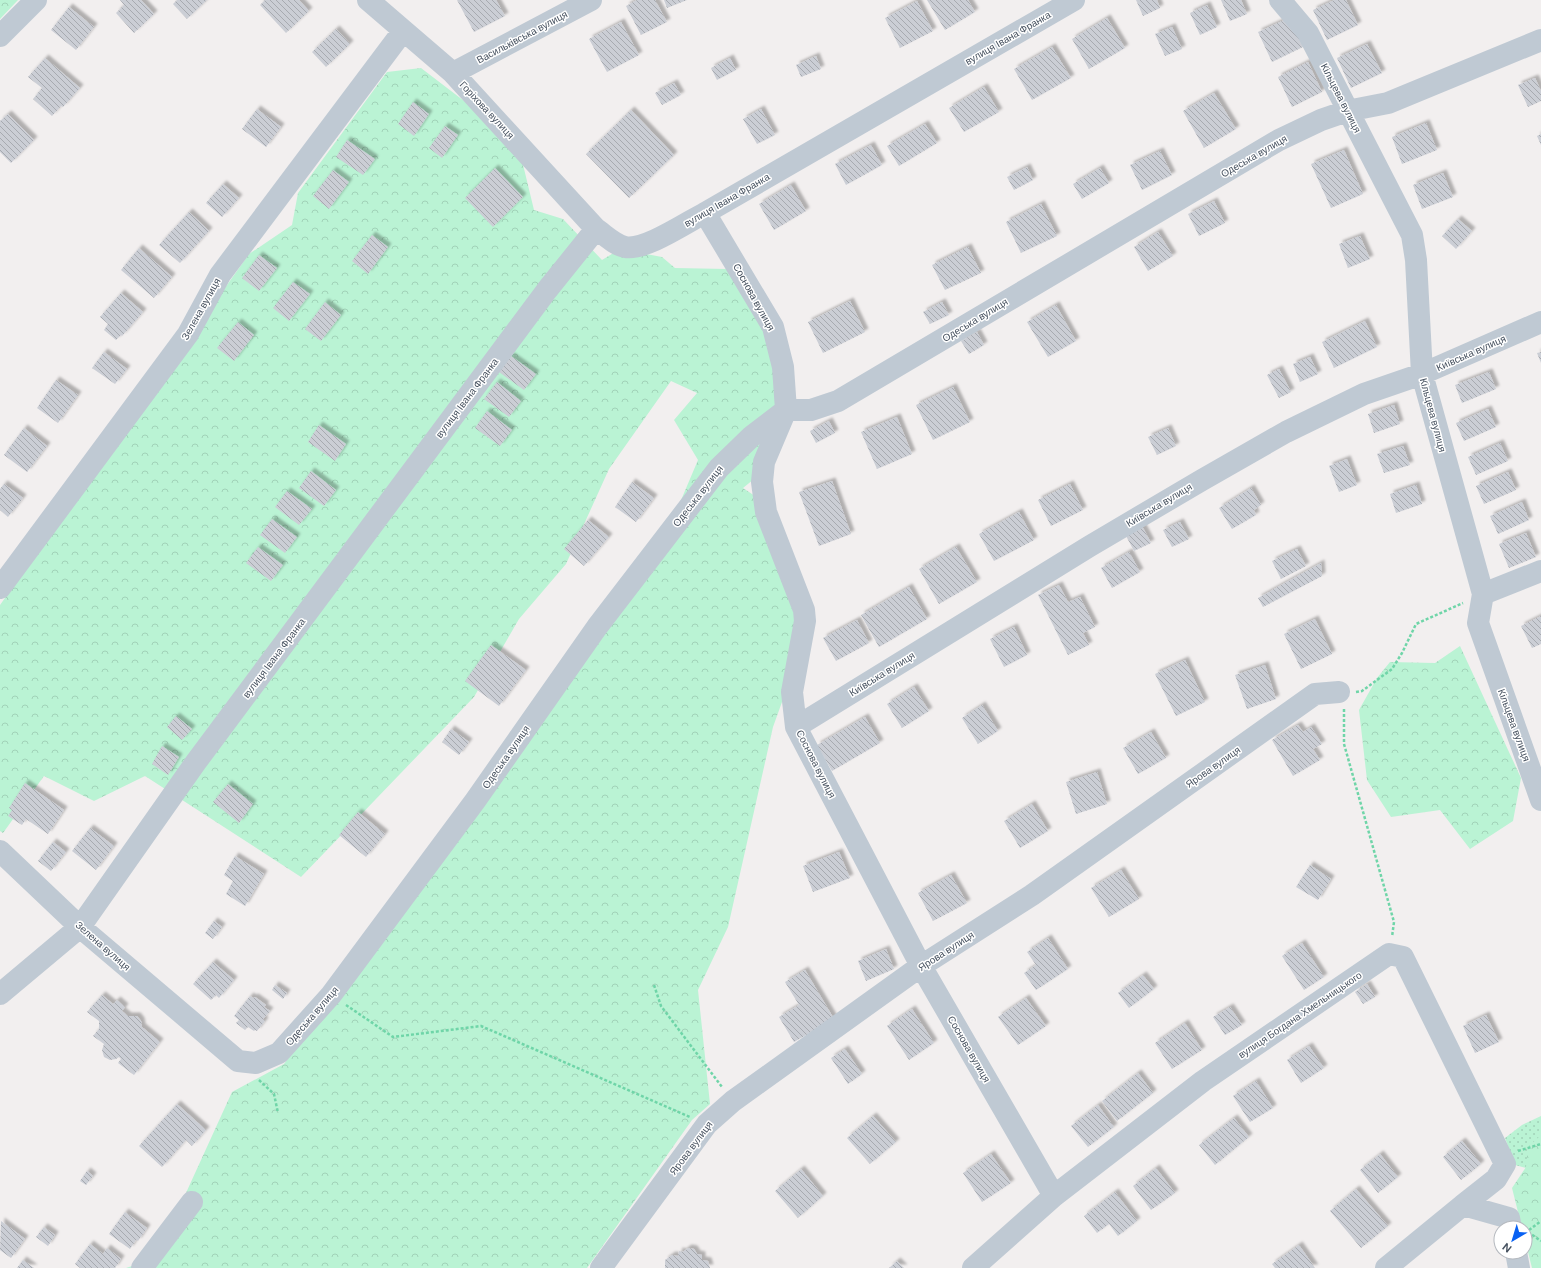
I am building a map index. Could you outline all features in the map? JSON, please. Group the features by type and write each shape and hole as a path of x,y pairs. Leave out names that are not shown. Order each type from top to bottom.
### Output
{"street":[{"path":"1,31 36,0"},
{"name":"Горіхова вулиця","path":"368,0 453,73 596,229"},
{"name":"Васильківська вулиця","path":"453,73 591,0"},
{"name":"вулиця Івана Франка","path":"0,994 80,927 196,762 547,290 596,229 611,240 625,247 638,247 651,242 705,213 1074,0"},
{"name":"Кільцева вулиця","path":"1280,0 1308,33 1412,235 1416,260 1422,374 1483,594 1478,623 1541,800"},
{"name":"Зелена вулиця","path":"0,588 188,334 220,275 403,31"},
{"name":"Одеська вулиця","path":"238,1062 256,1063 279,1053 331,995 470,807 597,627 719,468 752,436 786,410 811,410 838,401 1279,140 1321,120 1348,111 1388,103 1541,40"},
{"name":"Соснова вулиця","path":"705,213 773,327 783,367 786,410 764,462 762,482 766,512 804,610 805,621 792,692 796,727 921,966 1054,1196"},
{"name":"Київська вулиця","path":"796,727 1202,480 1286,432 1364,394 1422,374 1541,322"},
{"path":"1483,594 1541,571"},
{"name":"Ярова вулиця","path":"601,1268 707,1124 733,1101 921,966 1032,895 1315,694 1342,693"},
{"name":"Зелена вулиця","path":"0,852 80,927 238,1062"},
{"path":"1386,1268 1496,1179 1505,1164 1403,957 1389,954"},
{"name":"вулиця Богдана Хмельницького","path":"973,1268 1054,1196 1203,1082 1389,954"},
{"path":"142,1268 192,1202"},
{"path":"1463,1205 1509,1218 1511,1220"}],"path":[{"path":"1389,954 1394,922 1344,744 1342,693 1362,691 1392,669 1402,653 1416,624 1483,594"},
{"path":"654,985 661,1006 733,1101"},
{"path":"331,995 393,1037 481,1026 707,1124"},
{"path":"238,1062 274,1094 278,1112"},
{"path":"1500,1154 1541,1144"}],"green space":[{"path":"0,0 18,0 0,19"},
{"path":"421,68 489,120 519,148 534,210 563,219 602,260 620,249 662,257 675,268 728,269 789,354 759,475 743,488 767,504 806,647 782,702 773,727 728,927 698,990 710,1104 692,1120 587,1268 126,1268 132,1266 170,1228 232,1092 284,1064 651,571 698,460 674,420 697,393 671,381 609,469 566,564 519,619 474,697 301,877 145,776 94,801 44,776 3,833 0,831 0,605 249,254 292,225 298,193 387,72"},
{"path":"1460,646 1521,778 1513,821 1470,849 1440,810 1391,817 1367,780 1359,710 1377,678 1390,662 1435,663"},
{"path":"1541,1116 1541,1172 1515,1165 1505,1138 1522,1125"},
{"path":"1541,1135 1541,1268 1532,1268 1530,1260 1533,1260 1533,1220 1520,1220 1512,1188 1526,1167 1528,1147"}],"building":[{"path":"120,0 141,0 154,14 134,33 116,13 124,5"},
{"path":"177,0 207,0 187,19 173,4"},
{"path":"265,0 299,0 309,11 286,33 260,5"},
{"path":"457,0 496,0 505,16 474,32"},
{"path":"637,0 655,0 667,22 641,35 626,6"},
{"path":"664,0 687,0 667,8"},
{"path":"927,0 968,0 975,12 945,30"},
{"path":"1136,0 1157,0 1160,8 1143,16"},
{"path":"1221,0 1241,0 1247,14 1230,21"},
{"path":"1334,0 1346,0 1358,25 1327,40 1313,10"},
{"path":"917,1 933,31 900,48 885,18"},
{"path":"1207,5 1217,27 1200,35 1190,13"},
{"path":"69,7 94,27 76,50 51,30"},
{"path":"1291,17 1305,46 1272,62 1258,32"},
{"path":"1107,18 1125,48 1089,69 1072,39"},
{"path":"621,22 639,55 607,72 589,39"},
{"path":"1172,27 1182,49 1165,56 1155,34"},
{"path":"336,29 350,44 326,67 312,52"},
{"path":"1367,44 1382,73 1351,88 1337,58"},
{"path":"1052,47 1071,78 1032,100 1014,69"},
{"path":"816,56 821,69 801,77 796,65"},
{"path":"45,58 80,88 63,107 61,106 52,116 33,99 42,88 28,77"},
{"path":"730,58 736,70 717,80 711,68"},
{"path":"1308,62 1322,92 1292,107 1278,77"},
{"path":"1535,78 1541,91 1541,101 1528,107 1518,85"},
{"path":"674,83 681,95 662,105 655,93"},
{"path":"984,87 999,112 964,132 949,108"},
{"path":"1214,93 1236,129 1204,148 1183,111"},
{"path":"413,102 429,114 414,136 398,124"},
{"path":"257,109 281,127 266,147 242,129"},
{"path":"761,109 775,135 757,144 743,119"},
{"path":"631,110 674,155 629,198 586,154"},
{"path":"8,114 34,140 11,163 0,152 0,121"},
{"path":"1426,123 1437,150 1402,164 1392,137"},
{"path":"925,124 937,143 899,166 887,146"},
{"path":"445,126 458,135 442,158 429,148"},
{"path":"1541,134 1541,145 1537,136"},
{"path":"347,140 375,159 363,175 336,157"},
{"path":"871,145 882,165 846,185 835,164"},
{"path":"1344,150 1363,194 1331,208 1311,164"},
{"path":"1160,151 1172,175 1142,190 1130,165"},
{"path":"1027,167 1033,180 1014,190 1007,177"},
{"path":"495,168 523,197 493,227 465,198"},
{"path":"1100,168 1109,183 1082,199 1073,184"},
{"path":"333,170 349,182 329,209 313,196"},
{"path":"1443,173 1453,197 1422,209 1413,185"},
{"path":"223,184 239,198 222,217 206,203"},
{"path":"791,185 806,211 774,230 759,204"},
{"path":"1214,201 1225,223 1199,236 1188,214"},
{"path":"1041,204 1057,236 1021,253 1006,222"},
{"path":"189,212 209,231 180,263 159,245"},
{"path":"1458,219 1472,231 1456,249 1442,236"},
{"path":"1158,232 1173,256 1148,271 1134,247"},
{"path":"372,235 388,247 368,274 352,261"},
{"path":"1360,236 1370,259 1348,268 1339,244"},
{"path":"968,247 981,273 945,290 932,265"},
{"path":"139,248 172,277 154,298 121,270"},
{"path":"259,255 277,268 259,291 242,278"},
{"path":"293,282 310,294 289,321 273,308"},
{"path":"121,293 143,312 122,336 121,335 116,340 104,330 108,324 100,317"},
{"path":"850,301 865,332 823,353 808,322"},
{"path":"325,302 341,315 321,341 305,329"},
{"path":"942,302 949,315 930,324 923,312"},
{"path":"1056,305 1076,341 1048,357 1027,322"},
{"path":"1365,321 1377,347 1334,368 1322,342"},
{"path":"238,322 254,335 234,361 217,348"},
{"path":"977,332 984,345 969,354 961,341"},
{"path":"104,352 127,369 115,384 92,368"},
{"path":"1541,352 1541,363 1537,353"},
{"path":"511,356 536,374 524,390 499,372"},
{"path":"1310,357 1318,374 1300,382 1293,364"},
{"path":"1279,369 1291,392 1279,398 1267,375"},
{"path":"1489,372 1496,389 1462,403 1455,385"},
{"path":"56,380 78,395 58,423 37,408"},
{"path":"497,382 521,401 509,417 484,399"},
{"path":"953,387 970,422 933,440 916,405"},
{"path":"1394,405 1400,424 1374,433 1368,414"},
{"path":"1488,409 1496,427 1464,441 1456,423"},
{"path":"487,411 512,430 500,446 475,428"},
{"path":"897,417 912,454 877,469 861,432"},
{"path":"829,421 835,433 816,443 810,431"},
{"path":"319,425 346,444 335,461 308,442"},
{"path":"24,428 47,446 27,472 4,455"},
{"path":"1168,428 1176,446 1157,455 1148,437"},
{"path":"1500,443 1508,461 1476,475 1468,457"},
{"path":"1403,446 1410,465 1384,473 1377,454"},
{"path":"1347,459 1357,485 1339,492 1329,466"},
{"path":"311,471 336,490 324,506 299,488"},
{"path":"1508,472 1516,490 1484,504 1476,486"},
{"path":"832,481 851,534 819,546 799,492"},
{"path":"632,482 654,498 636,522 615,507"},
{"path":"4,484 23,498 8,517 0,510 0,489"},
{"path":"1070,484 1083,510 1051,526 1038,500"},
{"path":"1416,485 1422,504 1396,513 1390,494"},
{"path":"1251,488 1261,505 1254,510 1256,515 1232,529 1219,508"},
{"path":"287,491 312,509 299,525 275,507"},
{"path":"1522,502 1529,520 1498,534 1490,516"},
{"path":"1019,512 1034,540 994,561 979,534"},
{"path":"272,519 297,537 285,553 260,535"},
{"path":"588,520 609,537 584,566 564,549"},
{"path":"1180,522 1189,539 1172,547 1163,530"},
{"path":"1142,526 1151,543 1134,551 1125,534"},
{"path":"1526,533 1536,557 1509,568 1499,544"},
{"path":"258,547 283,565 271,581 246,563"},
{"path":"956,547 977,582 939,604 919,569"},
{"path":"1297,549 1306,566 1281,579 1272,561"},
{"path":"1129,552 1140,572 1112,588 1101,568"},
{"path":"1321,563 1322,576 1263,607 1258,598"},
{"path":"1059,585 1068,602 1080,597 1095,627 1083,633 1089,645 1068,655 1038,595"},
{"path":"909,587 927,619 879,647 861,615"},
{"path":"1541,616 1541,644 1532,648 1521,626"},
{"path":"1315,619 1332,654 1301,669 1284,634"},
{"path":"857,620 869,643 836,661 823,638"},
{"path":"1014,627 1027,655 1004,667 990,639"},
{"path":"491,645 526,670 499,706 465,681"},
{"path":"1185,660 1205,702 1176,716 1155,674"},
{"path":"1265,665 1276,699 1247,709 1235,675"},
{"path":"914,687 929,711 902,728 887,704"},
{"path":"982,705 998,731 978,744 962,718"},
{"path":"176,716 192,729 182,740 167,727"},
{"path":"865,717 880,743 832,771 817,745"},
{"path":"1298,725 1303,732 1311,727 1322,744 1313,749 1320,760 1293,776 1272,740"},
{"path":"451,729 469,742 459,755 442,742"},
{"path":"1151,732 1166,758 1138,774 1123,748"},
{"path":"162,746 179,757 168,775 152,764"},
{"path":"1097,772 1107,804 1076,814 1066,782"},
{"path":"25,783 64,810 48,834 26,819 22,825 8,816 12,810 9,808"},
{"path":"228,784 253,804 239,823 213,802"},
{"path":"1032,804 1048,831 1020,848 1004,821"},
{"path":"358,812 385,834 366,857 339,835"},
{"path":"90,828 114,846 96,870 72,851"},
{"path":"53,842 66,852 51,871 38,861"},
{"path":"839,852 850,878 813,892 803,866"},
{"path":"235,856 264,874 245,906 226,894 233,881 224,875"},
{"path":"1310,865 1331,879 1318,900 1296,887"},
{"path":"1121,870 1139,899 1109,917 1091,888"},
{"path":"951,875 967,903 933,921 918,893"},
{"path":"214,921 222,927 213,939 205,933"},
{"path":"1048,938 1068,969 1036,990 1024,973 1036,965 1027,952"},
{"path":"1302,943 1324,977 1304,990 1282,956"},
{"path":"886,949 894,969 866,981 858,961"},
{"path":"213,962 234,980 219,998 216,995 211,1000 193,984"},
{"path":"805,970 834,1019 794,1042 779,1017 799,1005 785,982"},
{"path":"1143,975 1154,989 1129,1008 1118,993"},
{"path":"1367,984 1375,997 1363,1004 1355,992"},
{"path":"275,985 287,993 283,999 272,990"},
{"path":"102,995 113,1004 117,1000 125,1007 122,1011 128,1016 137,1016 141,1021 142,1027 160,1042 134,1075 118,1063 121,1059 119,1057 110,1060 104,1057 102,1050 104,1044 93,1036 99,1029 99,1021 87,1012"},
{"path":"250,996 253,998 255,997 266,1005 264,1007 270,1011 263,1019 265,1021 257,1031 254,1031 248,1027 245,1030 236,1023 239,1020 234,1016"},
{"path":"1026,998 1046,1026 1018,1045 998,1017"},
{"path":"1230,1007 1242,1025 1225,1035 1213,1017"},
{"path":"912,1009 934,1043 909,1060 887,1026"},
{"path":"1486,1015 1499,1042 1475,1053 1463,1026"},
{"path":"1185,1023 1202,1050 1172,1069 1155,1043"},
{"path":"1309,1046 1324,1068 1301,1083 1287,1060"},
{"path":"845,1049 862,1074 848,1084 831,1058"},
{"path":"1138,1073 1153,1093 1117,1121 1102,1101"},
{"path":"1256,1081 1273,1108 1250,1122 1233,1096"},
{"path":"177,1104 206,1130 192,1146 186,1140 162,1167 139,1146"},
{"path":"1098,1105 1114,1127 1088,1147 1071,1126"},
{"path":"873,1116 896,1142 870,1164 847,1138"},
{"path":"1234,1118 1249,1137 1215,1165 1199,1145"},
{"path":"1462,1141 1481,1164 1461,1180 1443,1157"},
{"path":"991,1154 1011,1183 982,1202 963,1173"},
{"path":"1380,1154 1398,1177 1378,1193 1360,1170"},
{"path":"1156,1168 1175,1193 1151,1210 1133,1186"},
{"path":"801,1169 823,1196 798,1218 775,1191"},
{"path":"87,1171 93,1176 86,1185 80,1181"},
{"path":"1356,1189 1388,1226 1361,1248 1330,1211"},
{"path":"1115,1192 1137,1221 1118,1236 1109,1224 1097,1233 1084,1216"},
{"path":"125,1212 147,1228 130,1249 109,1234"},
{"path":"1,1221 25,1239 11,1258 0,1250"},
{"path":"44,1227 55,1235 48,1246 36,1237"},
{"path":"90,1244 103,1254 107,1248 121,1259 115,1268 80,1268 75,1264"},
{"path":"1299,1245 1315,1268 1275,1268 1272,1264"},
{"path":"688,1248 694,1249 697,1254 702,1255 702,1260 708,1261 710,1268 665,1268 665,1260 672,1255 678,1256 679,1251 683,1252"},
{"path":"23,1260 34,1268 17,1268"},
{"path":"897,1261 904,1268 889,1268"}]}
